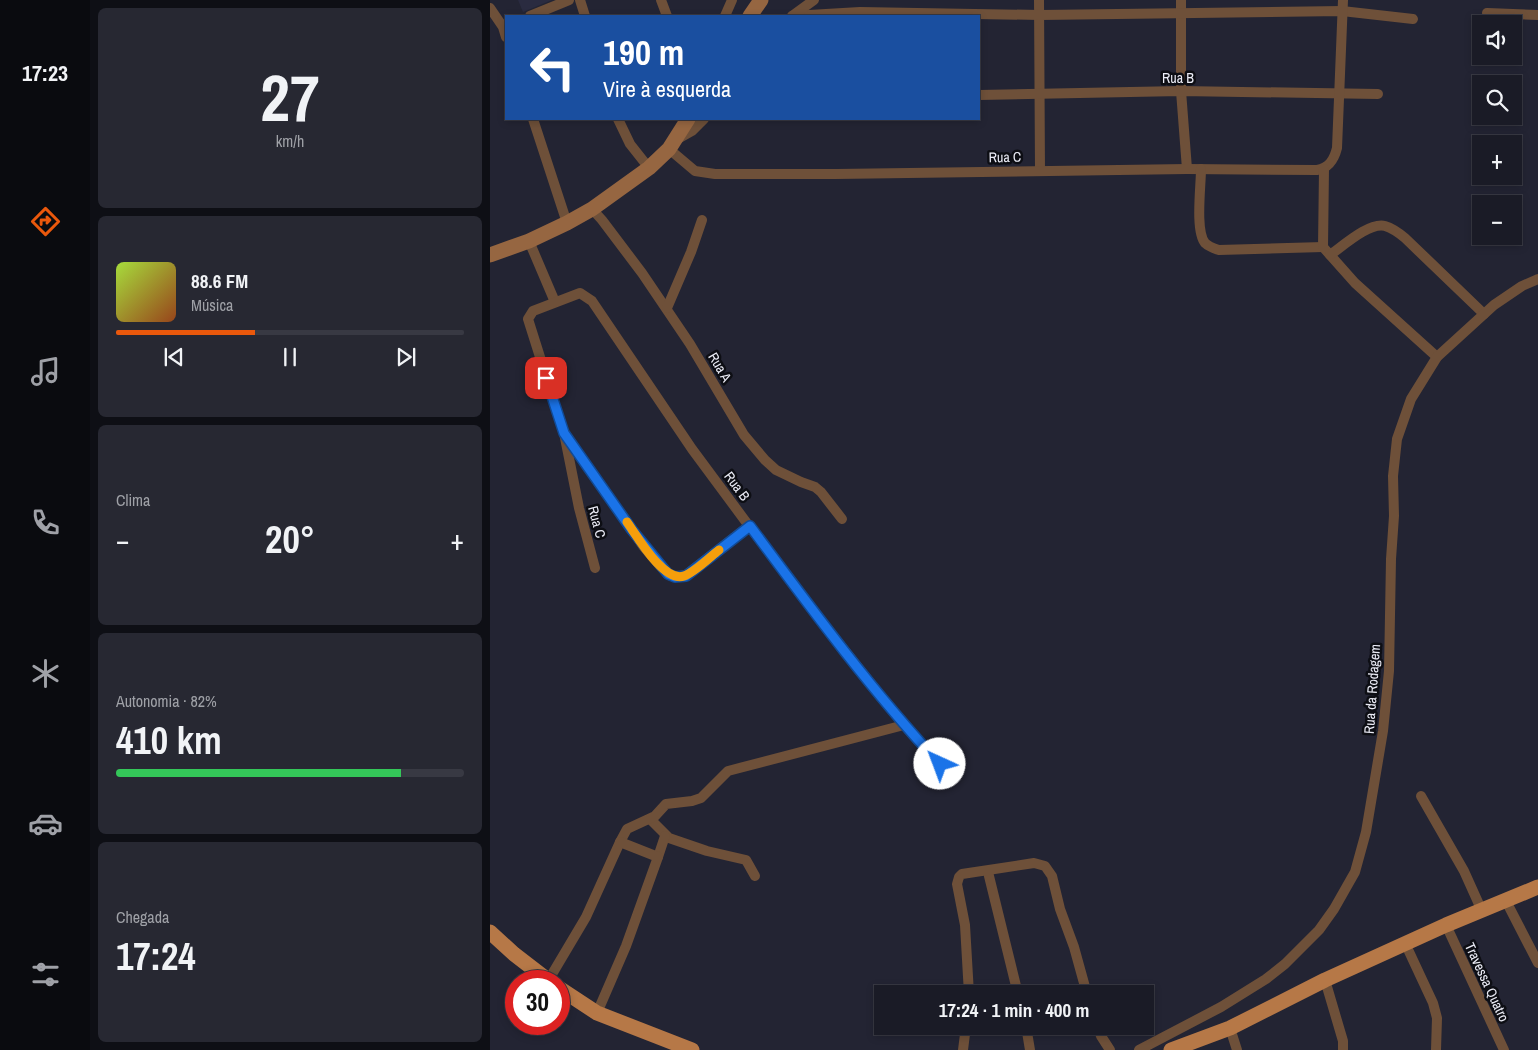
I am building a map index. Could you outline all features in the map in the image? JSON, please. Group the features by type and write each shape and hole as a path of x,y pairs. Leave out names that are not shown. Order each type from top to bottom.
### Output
{"main road":[{"path":"751,15 761,0"},
{"path":"490,254 528,241 568,224 592,209 649,168 672,145 687,120"},
{"path":"1171,1050 1230,1028 1325,980 1446,925 1538,887"},
{"path":"490,932 503,945 535,970"},
{"path":"570,995 597,1012 689,1050"}],"street":[{"path":"532,15 569,0"},
{"path":"580,0 585,15"},
{"path":"661,0 667,15"},
{"path":"725,15 732,0"},
{"path":"793,15 814,0"},
{"path":"1040,0 1040,170"},
{"path":"1181,0 1181,91 1187,169"},
{"path":"809,15 860,12 1040,15 1180,14 1343,5 1414,19"},
{"path":"1343,5 1336,148 1331,163 1324,169 1323,247 1356,283 1437,357"},
{"path":"490,8 505,30"},
{"path":"1487,13 1538,15"},
{"name":"Rua B","path":"980,95 1181,91 1378,94"},
{"path":"533,120 568,224"},
{"path":"618,120 630,144 649,168"},
{"path":"672,145 692,131 703,120"},
{"name":"Rua C","path":"672,145 696,171 704,173 836,174 1040,170 1324,169"},
{"path":"1202,169 1200,230 1203,241 1209,247 1218,250 1323,247"},
{"name":"Rua A","path":"592,209 667,308 696,352 744,435 776,470 815,487 842,518"},
{"path":"667,308 691,252 702,220"},
{"path":"1330,255 1370,227 1383,225 1395,230 1405,238 1484,314"},
{"path":"528,241 555,302"},
{"name":"Rua da Rodagem","path":"1139,1050 1221,1007 1266,979 1285,964 1319,930 1334,909 1355,872 1370,814 1383,731 1389,670 1391,559 1394,516 1393,476 1397,440 1411,400 1437,357 1484,314 1522,286 1538,279"},
{"name":"Rua B","path":"555,302 576,294 584,294 592,301 692,449 830,632 904,725 940,764"},
{"name":"Rua C","path":"555,302 533,311 528,316 528,322 564,433 579,508 595,568"},
{"path":"564,433 644,546 671,576 686,576 750,526"},
{"path":"555,970 586,917 620,842 628,829 650,819 669,803 692,801 701,798 728,771 904,725"},
{"path":"1421,796 1464,871 1482,911"},
{"path":"650,819 665,836 706,851 746,860 755,876"},
{"path":"597,1012 632,929 665,836"},
{"path":"620,842 658,857"},
{"path":"968,985 965,925 957,884 959,877 962,874 988,872 1034,863 1045,866 1054,881 1060,909 1074,947 1085,985"},
{"path":"988,872 1016,985"},
{"path":"1506,901 1538,963"},
{"name":"Travessa Quatro","path":"1446,925 1504,1050"},
{"path":"1406,943 1434,1003 1437,1018 1436,1050"},
{"path":"1325,980 1342,1041 1342,1050"},
{"path":"1230,1028 1237,1050"},
{"path":"963,1050 965,1035"},
{"path":"1028,1035 1030,1050"},
{"path":"1101,1035 1110,1050"}],"shaded area":[{"path":"518,0 552,0 523,12"}],"slow traffic":[{"path":"627,522 644,546 671,576 686,576 719,550"}],"route":[{"path":"546,378 564,433 644,546 668,574 675,577 686,576 750,526 830,632 904,725 940,764"}]}
